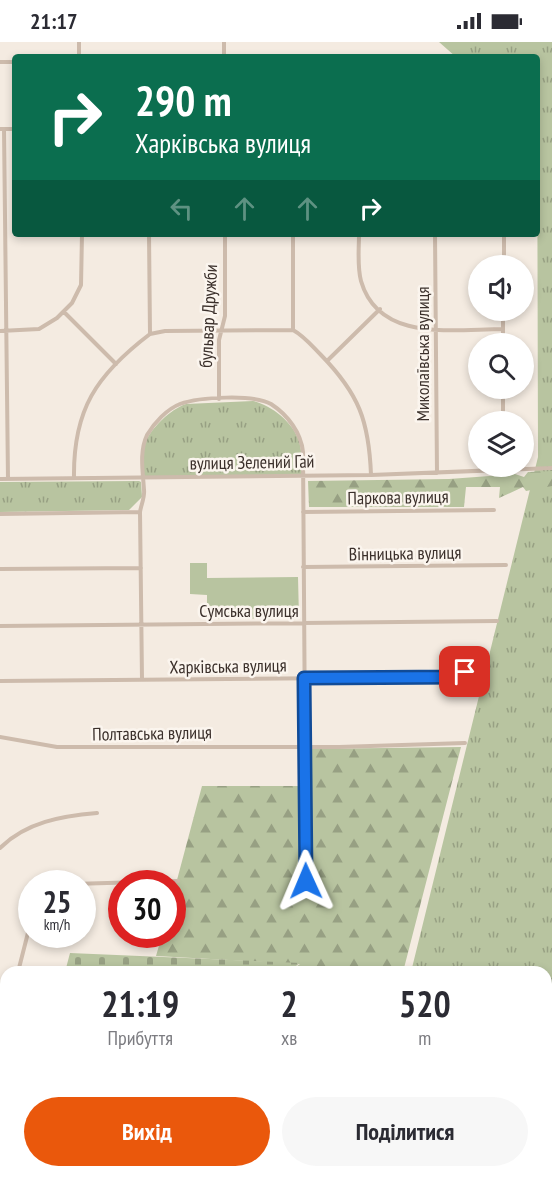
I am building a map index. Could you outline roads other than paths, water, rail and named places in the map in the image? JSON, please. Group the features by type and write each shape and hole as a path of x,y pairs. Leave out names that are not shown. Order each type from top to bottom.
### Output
{"street":[{"path":"2,129 3,331 8,404 8,479"},
{"path":"3,331 39,328 64,312 78,295 81,285 82,237"},
{"path":"149,237 150,334"},
{"name":"бульвар Дружби","path":"219,399 219,340 225,316 225,237"},
{"path":"293,237 293,330"},
{"path":"359,237 362,281 368,295 380,309 402,326 435,329 503,328"},
{"name":"Миколаївська вулиця","path":"435,237 437,473"},
{"path":"504,237 504,255"},
{"path":"327,361 380,309"},
{"path":"64,312 116,364"},
{"path":"503,321 503,333"},
{"path":"74,478 74,444 80,418 89,396 116,364 150,334 293,330 327,361 349,388 362,410 369,434 372,475"},
{"path":"142,680 140,512 144,495 143,453 147,437 165,414 185,403 219,399 254,399 277,409 300,437 303,475 306,881"},
{"path":"0,404 8,404"},
{"name":"вулиця Зелений Гай","path":"534,468 552,468"},
{"name":"вулиця Зелений Гай","path":"0,479 372,475 468,471"},
{"name":"Паркова вулиця","path":"303,512 494,510"},
{"path":"0,514 140,512"},
{"name":"Вінницька вулиця","path":"303,567 506,565"},
{"path":"0,569 141,568"},
{"name":"Сумська вулиця","path":"0,626 497,621"},
{"name":"Харківська вулиця","path":"0,681 458,677 465,672 471,648"},
{"name":"Полтавська вулиця","path":"0,737 57,747 305,747 465,743"},
{"path":"0,848 30,827 54,819 97,813"},
{"path":"20,966 24,948"}]}
